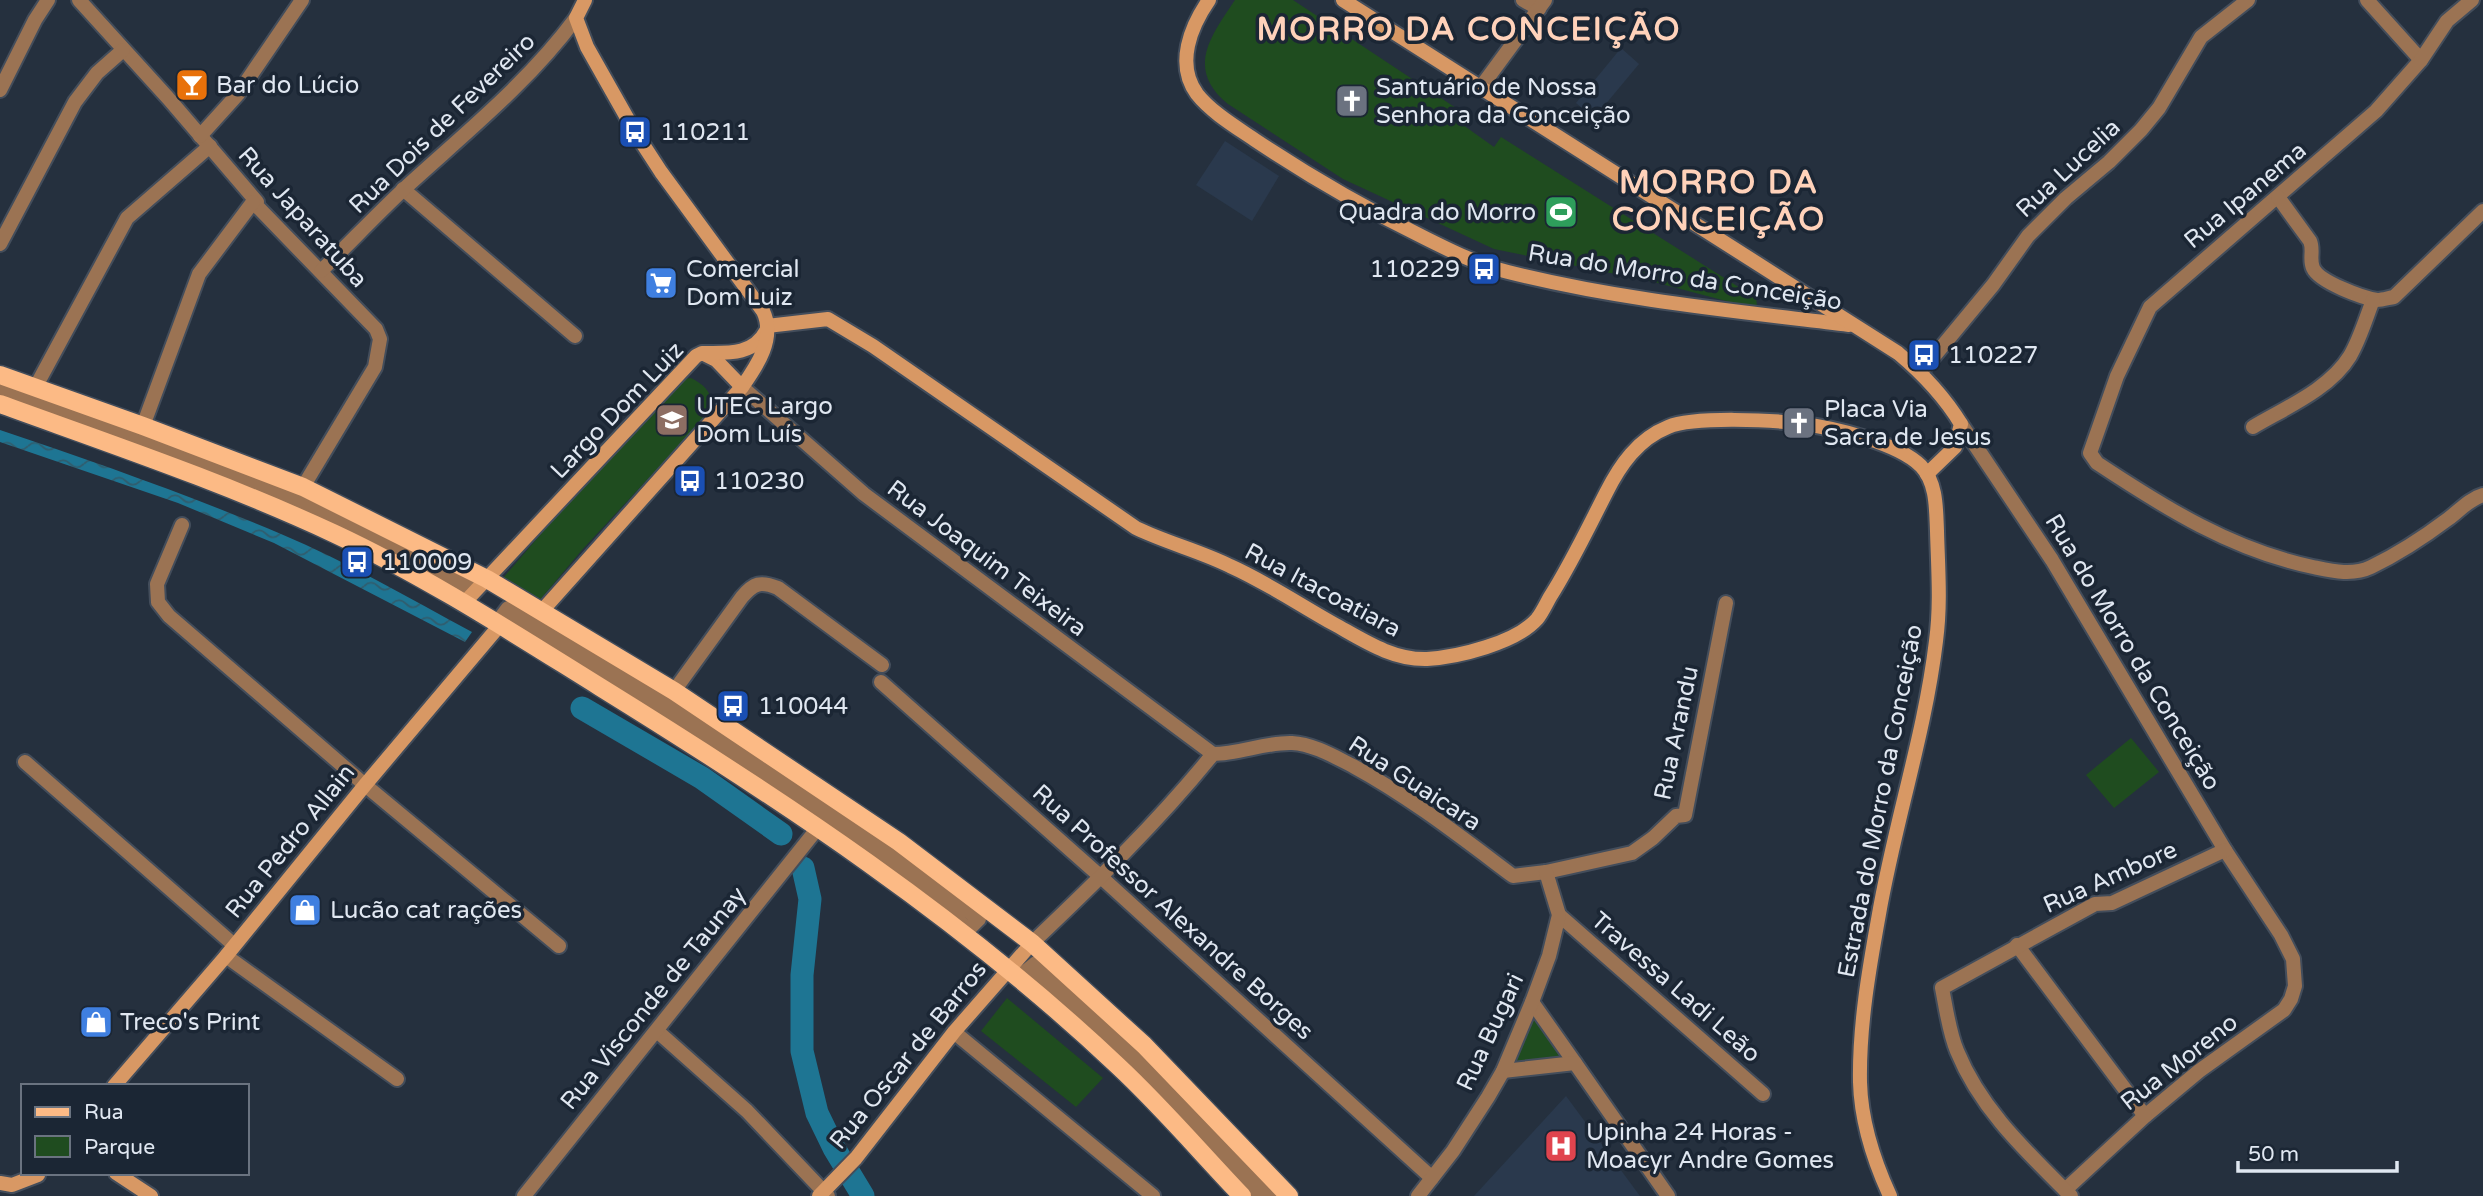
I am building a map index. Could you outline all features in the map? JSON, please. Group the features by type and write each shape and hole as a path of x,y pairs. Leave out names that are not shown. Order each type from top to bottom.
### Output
{"main road":[{"path":"0,375 303,487 487,579 674,691 899,842 1032,943 1144,1045 1289,1196"},
{"path":"0,404 165,463 332,533 392,562 714,757 895,882 1007,969 1119,1067 1242,1196"}],"street":[{"path":"0,90 29,31 48,0"},
{"path":"35,388 127,218 205,141 302,0"},
{"name":"Rua Dois de Fevereiro","path":"321,271 403,189 511,92 555,47 585,0"},
{"name":"Rua do Morro da Conceição","path":"1209,0 1194,24 1188,42 1188,70 1196,93 1211,107 1295,167 1384,218 1446,248 1505,272 1670,303 1855,326"},
{"name":"Rua do Morro da Conceição","path":"1343,0 1898,353 1921,372 1951,406 2052,560 2225,850 2281,935 2293,959"},
{"path":"1481,87 1542,4 1522,0"},
{"name":"Rua Lucelia","path":"1921,372 1993,285 2028,236 2141,130 2159,108 2201,37 2248,0"},
{"path":"2367,0 2421,60"},
{"name":"Rua Ipanema","path":"2472,0 2446,21 2421,60 2376,111 2150,307 2118,376 2090,453 2097,463 2167,509 2210,531 2285,561 2336,571 2356,572 2375,565 2477,498"},
{"name":"Rua Japaratuba","path":"81,1 257,202 253,202 376,329 380,349 375,367 303,487"},
{"path":"541,612 742,387 762,355 767,328 763,312 675,192 635,132 587,47 576,18"},
{"path":"0,244 75,102 97,74 123,50"},
{"path":"403,189 575,336"},
{"path":"2278,197 2310,241 2315,272 2330,283 2374,300 2394,297 2483,211"},
{"path":"143,426 199,274 253,202"},
{"path":"2253,426 2315,390 2337,372 2350,355 2374,300"},
{"name":"Rua Itacoatiara","path":"767,328 820,318 832,320 1136,528 1159,540 1229,565 1373,646 1405,657 1426,659 1481,648 1518,634 1536,620 1561,581 1612,481 1631,452 1651,436 1672,425 1694,421 1782,421 1824,426 1849,432 1887,447 1920,465 1927,474"},
{"name":"Largo Dom Luiz","path":"464,604 696,356 702,353 746,350 759,342 767,328"},
{"path":"702,353 716,360 742,387"},
{"path":"0,386 240,473 310,503 471,588 467,592 331,520 240,479 0,393"},
{"name":"Rua Joaquim Teixeira","path":"742,387 864,494 1213,754"},
{"path":"1927,474 1955,447 1961,424"},
{"name":"Estrada do Morro da Conceição","path":"1890,1196 1873,1155 1862,1096 1863,1019 1879,909 1926,704 1936,640 1940,583 1936,502 1927,474"},
{"path":"182,525 157,584 158,602 169,616 365,785 559,946"},
{"path":"674,691 742,597 751,586 759,583 778,588 882,665"},
{"name":"Rua Arandu","path":"1513,876 1546,872 1632,852 1653,838 1676,816 1685,815 1726,603"},
{"path":"508,608 645,690 848,821 979,919 969,929 850,838 705,741 502,615 508,608"},
{"name":"Rua Pedro Allain","path":"116,1084 230,951 500,625"},
{"name":"Rua Professor Alexandre Borges","path":"881,682 1101,877 1432,1178"},
{"name":"Rua Guaicara","path":"1213,754 1293,743 1315,748 1368,775 1417,805 1513,876"},
{"path":"1032,943 1101,877 1183,791 1213,754"},
{"path":"25,762 230,951 397,1079"},
{"name":"Rua Visconde de Taunay","path":"524,1196 817,829"},
{"name":"Rua Ambore","path":"2068,1193 2004,1129 1986,1106 1956,1048 1941,988 2095,904 2112,903 2225,850"},
{"path":"1546,872 1559,915"},
{"name":"Rua Bugari","path":"1418,1196 1460,1140 1503,1071 1549,956 1559,915"},
{"name":"Travessa Ladi Leão","path":"1559,915 1763,1094"},
{"name":"Rua Oscar de Barros","path":"826,1191 856,1158 954,1032 1032,943"},
{"path":"2017,945 2145,1116"},
{"name":"Rua Moreno","path":"2068,1193 2145,1116 2199,1071 2284,1010 2295,986 2293,959"},
{"path":"1258,1196 1119,1053 1025,972 1036,963 1046,971 1192,1109 1272,1196"},
{"path":"1531,1002 1668,1196"},
{"path":"657,1031 747,1111 826,1191"},
{"path":"954,1032 1153,1196"},
{"path":"1503,1071 1575,1063"},
{"path":"0,1182 12,1185 37,1175"},
{"path":"19,1196 38,1175"},
{"path":"119,1175 151,1196"}],"shaded area":[{"path":"1621,48 1639,64 1594,118 1576,103"},
{"path":"1225,141 1279,176 1252,221 1196,185"},
{"name":"Upinha 24 Horas - Moacyr Andre Gomes","path":"1566,1096 1640,1196 1474,1196"}],"green space":[{"path":"1235,0 1293,0 1468,116 1463,125 1494,147 1501,137 1756,298 1757,306 1749,307 1654,282 1494,249 1343,179 1228,104 1215,91 1205,65 1206,52"},
{"path":"691,378 708,392 711,402 709,413 582,550 539,601 503,578 596,470 682,379"},
{"path":"2131,738 2159,772 2114,808 2086,775"},
{"path":"1007,998 1103,1078 1076,1107 981,1031"},
{"path":"1533,1015 1566,1060 1512,1064"}],"water":[{"path":"0,430 142,479 281,534 354,568 472,632 465,642 274,543 178,503 0,442"}],"waterway":[{"path":"582,708 702,778 781,834"},
{"path":"803,868 810,899 802,975 802,1051 817,1113 863,1196"}],"place":[{"name":"Bar do Lúcio","path":"192,85"},
{"name":"Santuário de Nossa Senhora da Conceição","path":"1352,101"},
{"name":"110211","path":"635,132"},
{"name":"Quadra do Morro","path":"1561,212"},
{"name":"110229","path":"1484,269"},
{"name":"Comercial Dom Luiz","path":"661,283"},
{"name":"110227","path":"1924,355"},
{"name":"UTEC Largo Dom Luís","path":"672,420"},
{"name":"Placa Via Sacra de Jesus","path":"1799,423"},
{"name":"110230","path":"690,481"},
{"name":"110009","path":"357,562"},
{"name":"110044","path":"733,706"},
{"name":"Lucão cat rações","path":"305,910"},
{"name":"Treco's Print","path":"96,1022"},
{"name":"Upinha 24 Horas - Moacyr Andre Gomes","path":"1561,1146"}],"district":[{"name":"MORRO DA CONCEIÇÃO","path":"1469,29"},
{"name":"MORRO DA CONCEIÇÃO","path":"1719,200"}]}
